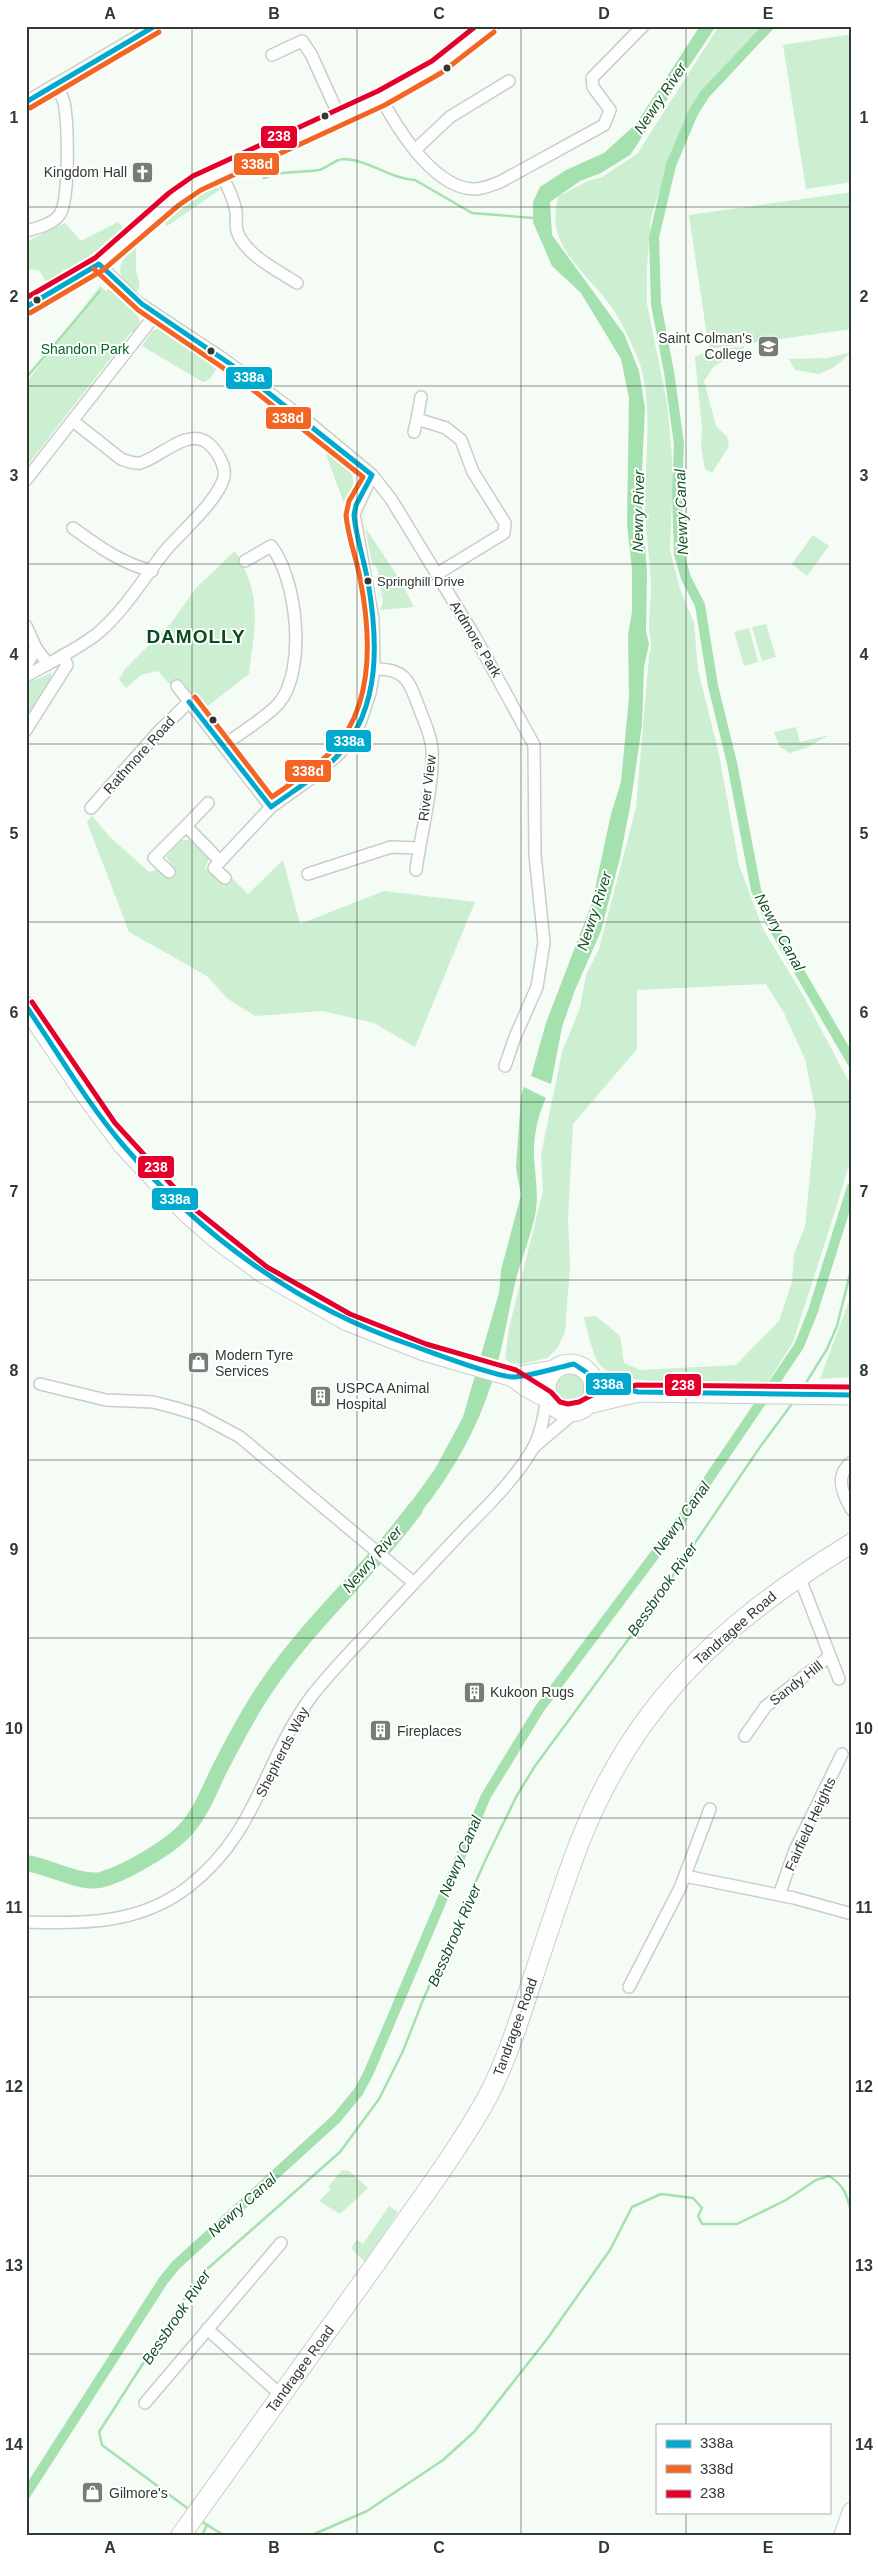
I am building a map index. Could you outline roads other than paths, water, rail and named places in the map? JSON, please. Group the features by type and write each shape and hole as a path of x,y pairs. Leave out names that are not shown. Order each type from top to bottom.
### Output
{"highway":[{"path":"26,307 99,264 174,199 197,183 381,98 436,66 489,26"},
{"path":"26,1006 88,1098 123,1145 187,1213 213,1236 263,1273 347,1321 385,1338 469,1365 508,1375 547,1398 556,1408 562,1411 581,1408 638,1392 852,1395"},
{"path":"508,1375 554,1370 567,1364 574,1364 587,1371 591,1377 594,1391 581,1408"},
{"path":"547,1398 546,1383 554,1370"},
{"path":"591,1377 638,1392"},
{"name":"Tandragee Road","path":"189,2523 425,2193 460,2142 489,2094 514,2034 587,1822 622,1754 664,1696 710,1646 772,1594 852,1543"},
{"path":"844,2535 852,2512"}],"street":[{"path":"26,102 155,26"},
{"path":"381,98 397,128 437,172 453,184 467,189 484,188 583,138 604,125 610,110 593,87 592,78 644,26"},
{"path":"272,55 302,41 311,54 340,118"},
{"path":"416,149 450,117 509,81"},
{"path":"26,232 46,225 60,216 66,200 66,116 63,100 55,85"},
{"path":"220,173 230,192 236,212 236,229 242,242 265,262 297,283"},
{"name":"Ardmore Park","path":"99,264 130,296 155,315 222,358 307,422 372,475 392,499 489,661 534,745 535,854 544,942 537,987 515,1037 505,1066"},
{"path":"26,480 155,315"},
{"path":"414,432 421,397"},
{"path":"417,419 446,428 461,440 473,472 505,523 504,533 437,574"},
{"path":"26,676 97,634 108,624 152,571 165,551 222,484 224,474 219,457 208,442 189,440 139,463 130,462 73,421"},
{"path":"224,878 214,868 271,807 324,767 352,737 366,706 374,669 373,618 367,578 354,521 355,508 372,475"},
{"path":"73,528 107,552 130,565 152,571"},
{"path":"224,745 278,704 289,687 293,666 295,623 292,596 278,554 271,546 246,561"},
{"path":"26,626 36,648 48,664"},
{"path":"26,666 36,648"},
{"path":"26,730 67,665 63,655"},
{"name":"River View","path":"374,669 395,671 405,677 412,687 430,736 432,749 430,776 416,870"},
{"path":"177,686 271,807"},
{"name":"Rathmore Road","path":"91,808 160,730 189,702"},
{"path":"169,872 154,858 208,803"},
{"path":"186,826 220,861"},
{"path":"308,874 391,847 419,848"},
{"path":"40,1384 106,1400 161,1404 199,1415 218,1424 240,1437 414,1583"},
{"name":"Shepherds Way","path":"533,1448 547,1398"},
{"name":"Shepherds Way","path":"26,1922 88,1924 117,1920 164,1902 187,1888 206,1872 240,1831 255,1806 288,1735 310,1698 498,1494 533,1448 581,1408"},
{"path":"852,1462 842,1472 840,1482 842,1491 852,1510"},
{"name":"Sandy Hill","path":"799,1576 839,1679"},
{"name":"Sandy Hill","path":"745,1736 766,1706 830,1656"},
{"name":"Fairfield Heights","path":"779,1895 795,1850 842,1754"},
{"path":"629,1987 685,1876 710,1809"},
{"path":"685,1876 779,1895 852,1914"},
{"path":"145,2403 281,2243"},
{"path":"207,2329 281,2395"}],"water":[{"path":"700,26 716,26 630,155 601,173 580,181 550,202 552,235 624,334 639,371 645,408 641,493 647,573 646,631 649,644 644,667 642,725 630,807 620,858 601,931 575,990 562,1027 551,1084 531,1076 546,1023 592,903 611,814 621,782 629,697 628,635 632,612 632,569 627,524 629,398 621,359 581,293 552,266 533,222 533,202 540,187 566,170 604,153 636,124"},
{"path":"524,1087 546,1098 541,1109 535,1140 536,1210 515,1283 498,1361 483,1407 463,1450 437,1491 407,1529 396,1523 435,1469 463,1417 499,1293 501,1270 521,1195 516,1168 521,1096"}],"waterway":[{"name":"Newry Canal","path":"769,26 705,94 693,113 671,165 654,237 656,304 669,372 679,444 677,493 679,554 686,578 700,605 713,686 732,763 756,890 771,923 852,1062"},
{"path":"264,178 271,175 319,170 341,159 353,160 406,179 415,180 472,213 533,218"},
{"path":"26,378 100,291"},
{"name":"Newry Canal","path":"26,2494 163,2281 176,2265 336,2119 359,2091 369,2072 486,1796 540,1708 683,1517 799,1346 813,1311 852,1187"},
{"name":"Bessbrook River","path":"804,1386 827,1349 837,1326 852,1266"},
{"name":"Bessbrook River","path":"190,2510 102,2445 99,2432 187,2295 206,2270 340,2152 379,2099 403,2051 423,2000 485,1861 516,1797 535,1766 644,1618 760,1447 794,1401"},
{"name":"Newry River","path":"26,1863 74,1877 92,1881 100,1880 146,1859 180,1835 196,1815 247,1717 260,1696 302,1640 379,1554 415,1509"},
{"name":"Bessbrook River","path":"312,2535 367,2511 443,2460 474,2432 547,2339 610,2250 632,2207 661,2194 693,2198 702,2208 698,2216 702,2224 737,2224 786,2200 816,2180 829,2176 843,2189 852,2216"},
{"name":"Bessbrook River","path":"201,2521 223,2535"},
{"path":"202,2535 207,2525"}],"place":[{"name":"Kingdom Hall","path":"143,172"},
{"name":"Saint Colman's College","path":"768,346"},
{"name":"Springhill Drive","path":"368,581"},
{"name":"Modern Tyre Services","path":"199,1363"},
{"name":"USPCA Animal Hospital","path":"320,1396"},
{"name":"Kukoon Rugs","path":"474,1692"},
{"name":"Fireplaces","path":"381,1731"},
{"name":"Gilmore's","path":"93,2493"}],"district":[{"name":"DAMOLLY","path":"196,636"}],"park label":[{"name":"Shandon Park","path":"85,349"}]}
